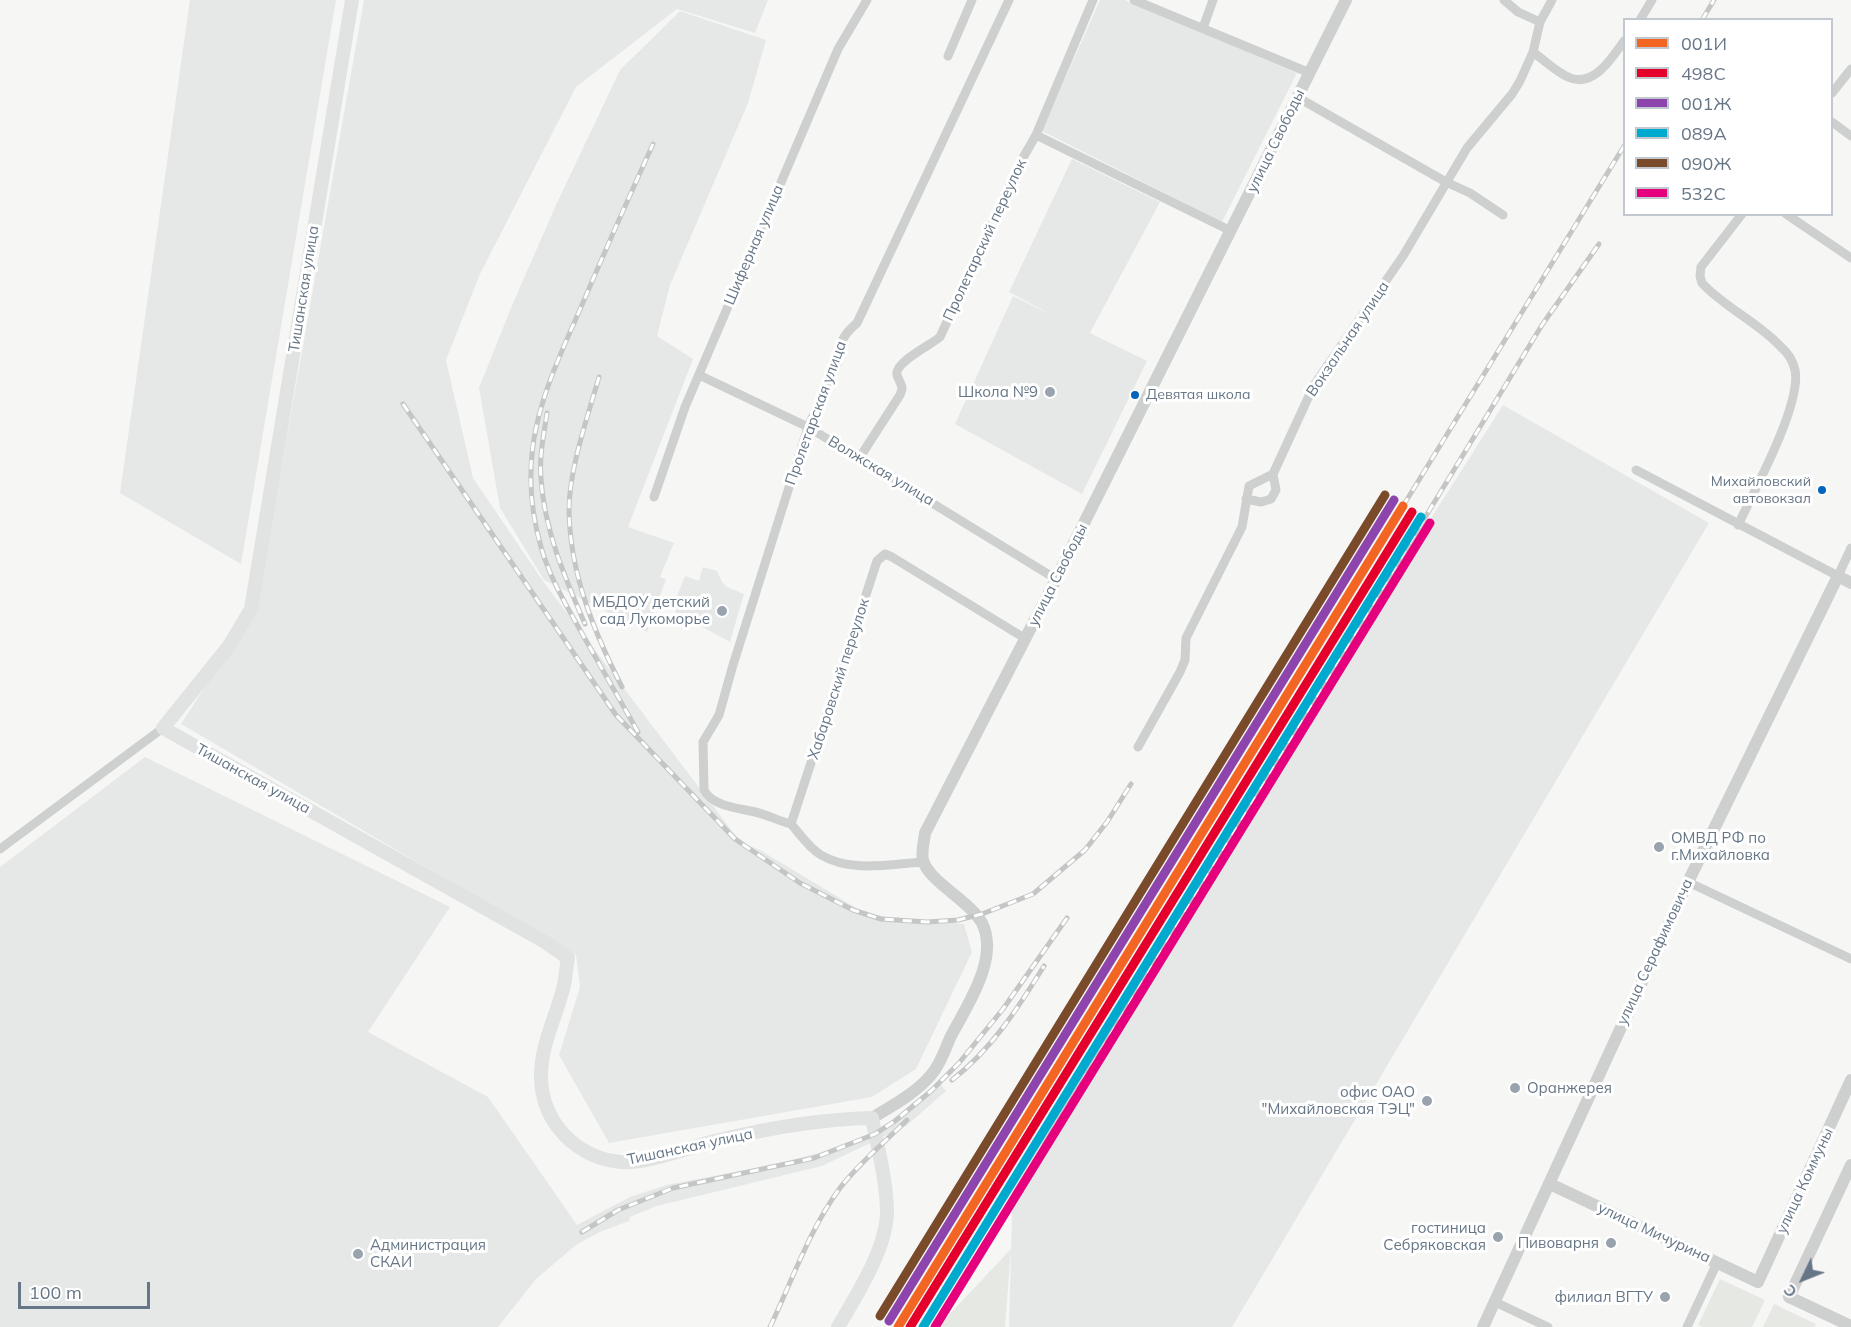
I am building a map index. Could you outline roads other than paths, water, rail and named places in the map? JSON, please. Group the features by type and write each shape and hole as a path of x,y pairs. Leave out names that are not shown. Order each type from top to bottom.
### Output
{"main road":[{"name":"Тишанская улица","path":"352,0 251,609 229,646 163,728 545,942 568,958 564,984 546,1045 541,1076 543,1100 554,1124 573,1144 588,1153 621,1162 654,1158 719,1139 807,1123 872,1118"},
{"path":"838,1327 859,1291 880,1245 887,1215 883,1172 872,1118"}],"street":[{"name":"Шиферная улица","path":"654,497 684,407 838,49 867,0"},
{"path":"948,56 972,0"},
{"name":"Пролетарская улица","path":"791,824 712,799 704,790 703,742 719,715 808,427 838,362 837,351 841,341 856,323 1008,0"},
{"name":"Пролетарский переулок","path":"860,457 900,395 902,389 897,375 898,368 907,358 931,345 940,337 1020,163 1036,135 1093,0"},
{"path":"1134,0 1310,73"},
{"path":"1203,28 1213,0"},
{"name":"улица Свободы","path":"923,862 922,849 926,833 1026,639 1346,0"},
{"path":"1504,0 1518,12 1540,22"},
{"name":"Вокзальная улица","path":"1246,499 1261,502 1271,499 1275,490 1273,474 1314,385 1403,256 1467,148 1512,94 1533,52 1540,22 1552,0"},
{"path":"1641,18 1652,0"},
{"path":"1533,52 1566,77 1581,79 1600,72 1623,42"},
{"path":"1833,92 1851,69"},
{"path":"1298,98 1446,182 1470,193 1503,215"},
{"path":"1833,123 1851,136"},
{"path":"1036,135 1231,231"},
{"path":"1738,525 1788,416 1795,384 1792,362 1781,346 1702,283 1701,267 1740,216"},
{"path":"1789,216 1851,258"},
{"name":"Волжская улица","path":"699,375 808,427 1056,579"},
{"path":"1636,470 1851,583"},
{"path":"1138,747 1180,672 1185,660 1186,638 1242,527 1249,486 1273,474"},
{"name":"улица Серафимовича","path":"1484,1327 1609,1050 1688,882 1851,548"},
{"name":"Хабаровский переулок","path":"791,824 877,561 881,556 885,554 892,557 1026,639"},
{"path":"0,849 163,728"},
{"path":"791,824 820,854 839,862 862,867 923,862 932,874 972,910 982,924 987,950 982,977 932,1074 901,1101 872,1118"},
{"path":"1688,882 1851,959"},
{"name":"улица Коммуны","path":"1758,1282 1851,1080"},
{"path":"1851,1165 1789,1297 1828,1322 1851,1326"},
{"name":"улица Мичурина","path":"1550,1184 1758,1282"},
{"path":"1687,1327 1717,1263"},
{"path":"1495,1302 1548,1327"}],"railway":[{"path":"1703,18 1714,0"},
{"path":"638,732 549,570 533,512 531,479 538,418 547,389 653,144"},
{"path":"1403,506 1623,148"},
{"path":"1045,1143 1542,325 1599,244"},
{"path":"599,377 572,477 569,510 570,534 585,602 622,687"},
{"path":"403,404 616,715 735,839 800,883 853,910 881,919 927,922 958,920 982,914 1033,894 1085,850 1107,822 1131,784"},
{"path":"547,413 541,462 546,516 557,553 585,624"},
{"path":"582,1232 618,1210 673,1188 814,1158 875,1134 895,1121 931,1091 959,1063 1003,1009 1067,918"},
{"path":"952,1080 992,1041 1044,966"},
{"path":"770,1327 810,1238 829,1204 855,1170 907,1120"}],"place":[{"name":"Школа №9","path":"1050,392"},
{"name":"Девятая школа","path":"1135,395"},
{"name":"Михайловский автовокзал","path":"1822,490"},
{"name":"МБДОУ детский сад Лукоморье","path":"722,611"},
{"name":"ОМВД РФ по г.Михайловка","path":"1659,847"},
{"name":"Оранжерея","path":"1515,1088"},
{"name":"офис ОАО \"Михайловская ТЭЦ\"","path":"1427,1101"},
{"name":"гостиница Себряковская","path":"1498,1237"},
{"name":"Пивоварня","path":"1611,1243"},
{"name":"Администрация СКАИ","path":"358,1254"},
{"name":"филиал ВГТУ","path":"1665,1297"}]}
